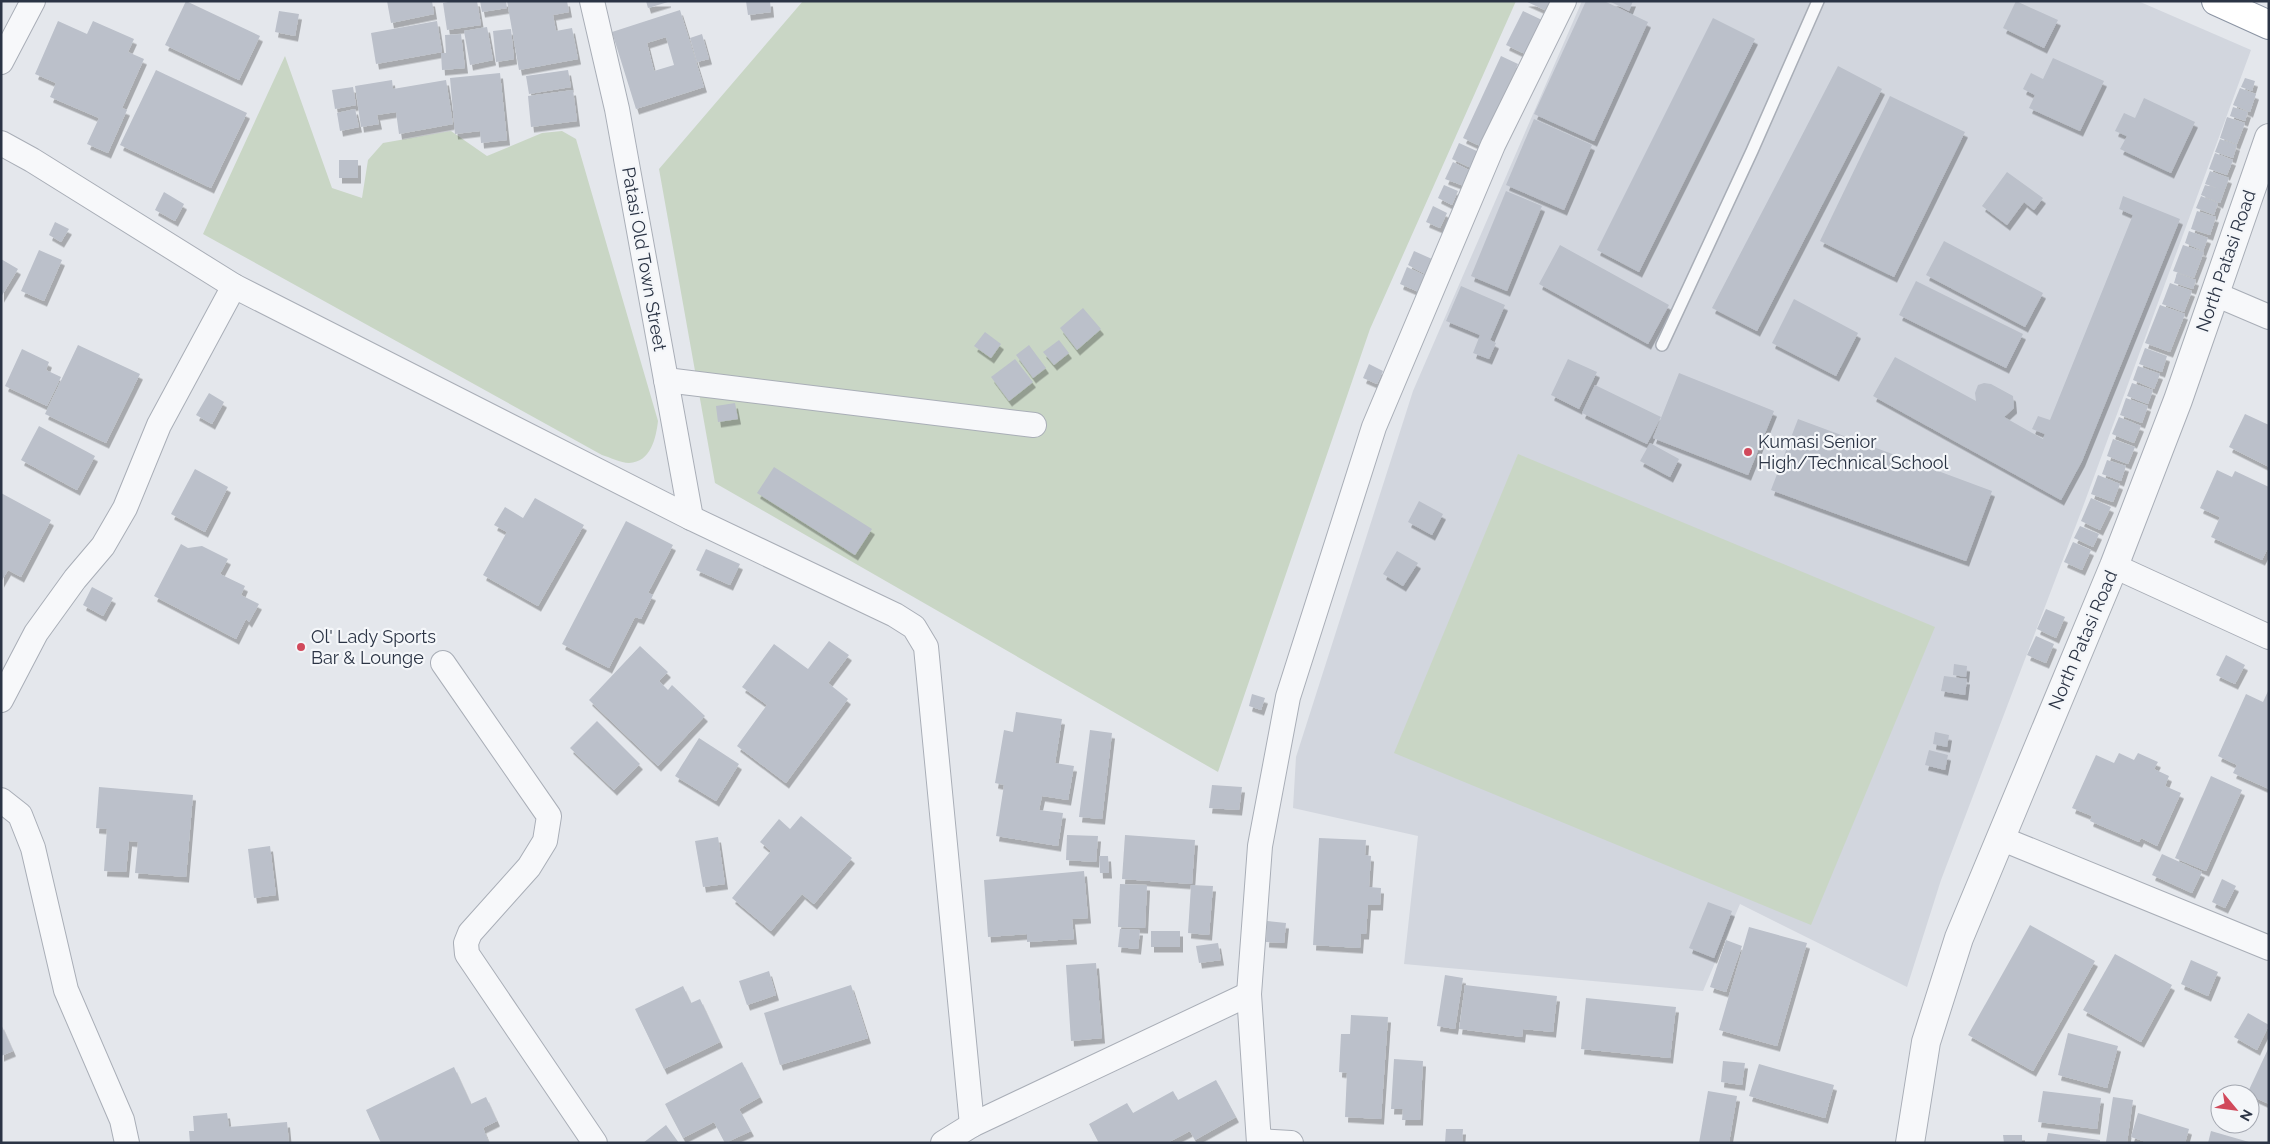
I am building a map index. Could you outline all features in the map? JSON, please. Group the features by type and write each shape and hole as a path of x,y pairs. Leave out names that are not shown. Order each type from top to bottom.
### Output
{"highway":[{"path":"2216,1 2269,25"}],"street":[{"path":"1,62 33,1"},
{"name":"Patasi Old Town Street","path":"592,1 617,109 691,518"},
{"path":"1291,1143 1259,1142 1248,994 1260,846 1288,697 1371,436 1493,146 1564,1"},
{"name":"North Patasi Road","path":"1910,1143 1926,1042 1959,938 2114,566 2178,400 2269,138"},
{"path":"1,143 32,160 234,286 691,518 895,615 914,627 926,647 972,1125"},
{"path":"1,700 36,633 75,579 103,546 124,508 159,425 234,286"},
{"path":"2214,294 2269,317"},
{"path":"666,380 1034,425"},
{"path":"2114,566 2269,637"},
{"path":"443,663 549,816 545,841 529,867 470,933 466,943 467,954 596,1143"},
{"path":"1,800 20,815 33,848 66,990 122,1120 127,1143"},
{"path":"2000,838 2269,948"},
{"path":"943,1143 972,1125 1248,994"}],"lane":[{"path":"1662,345 1752,151 1818,1"}],"shaded area":[{"name":"Kumasi Senior High/Technical School","path":"1582,1 2138,1 2251,50 2081,512 1941,880 1907,987 1740,904 1703,991 1404,964 1418,836 1293,808 1296,757 1413,391"}],"green space":[{"path":"803,1 1516,1 1370,329 1218,772 715,483 659,169"},
{"path":"285,56 332,188 362,198 368,160 383,143 451,131 487,156 542,133 562,131 576,139 658,421 654,441 643,458 636,462 626,463 602,455 203,234"},
{"path":"1518,454 1935,627 1811,925 1394,753"}],"building":[{"path":"186,1 260,36 239,80 165,45"},
{"path":"387,1 432,1 434,14 391,23"},
{"path":"477,1 481,25 447,30 443,3"},
{"path":"480,1 506,1 507,8 482,12"},
{"path":"507,1 567,1 569,12 553,15 556,31 572,28 578,59 519,70"},
{"path":"646,1 668,1 668,2 648,8"},
{"path":"746,1 770,1 771,12 748,15"},
{"path":"1525,1 1551,1 1547,11"},
{"path":"1586,1 1604,1 1648,22 1594,141 1534,114"},
{"path":"1609,1 1633,1 1629,11"},
{"path":"2016,1 2058,20 2044,48 2003,28"},
{"path":"680,10 704,87 636,109 612,32","holes":["666,37 674,65 654,71 647,43"]},
{"path":"279,11 299,14 295,36 275,32"},
{"path":"1523,11 1542,20 1525,54 1506,45"},
{"path":"1713,18 1755,39 1639,272 1597,250"},
{"path":"58,21 87,34 93,21 134,39 128,52 144,59 122,108 127,110 108,153 87,144 99,118 50,97 56,83 35,74"},
{"path":"437,21 442,52 376,64 371,33"},
{"path":"487,27 493,60 470,65 464,31"},
{"path":"511,29 514,59 496,62 493,31"},
{"path":"461,34 465,68 442,70 441,53 446,53 445,35"},
{"path":"702,34 709,59 697,62 690,38"},
{"path":"1501,56 1518,64 1480,146 1463,138"},
{"path":"2053,58 2104,81 2080,131 2029,108 2035,95 2023,89 2031,73 2043,79"},
{"path":"1838,66 1882,89 1757,331 1712,308"},
{"path":"156,70 247,113 211,188 120,145"},
{"path":"568,70 571,87 529,94 526,76"},
{"path":"500,73 507,140 481,143 480,131 455,134 450,78"},
{"path":"2245,78 2255,81 2252,91 2241,87"},
{"path":"392,80 393,89 446,80 453,124 399,134 396,112 377,115 379,124 361,127 355,86"},
{"path":"353,87 356,105 335,109 332,90"},
{"path":"2240,88 2256,94 2250,112 2233,105"},
{"path":"573,90 577,121 531,127 528,96"},
{"path":"1890,96 1965,132 1894,277 1820,241"},
{"path":"2144,98 2195,122 2171,173 2120,149 2127,136 2115,131 2124,113 2135,118"},
{"path":"2233,107 2248,112 2245,121 2230,116"},
{"path":"355,109 359,127 340,131 337,113"},
{"path":"2227,117 2245,123 2237,144 2220,138"},
{"path":"1534,119 1592,145 1564,210 1506,185"},
{"path":"2220,139 2237,145 2233,158 2215,152"},
{"path":"1459,143 1479,152 1471,168 1452,159"},
{"path":"2215,153 2233,160 2227,175 2209,169"},
{"path":"339,160 358,160 358,178 339,178"},
{"path":"1453,162 1471,171 1464,186 1445,179"},
{"path":"2210,171 2229,178 2220,203 2201,195 2205,185 2220,189 2205,184"},
{"path":"2007,172 2043,198 2034,210 2024,202 2007,225 1982,206"},
{"path":"1444,185 1458,191 1452,205 1438,198"},
{"path":"1506,191 1542,206 1507,291 1471,276"},
{"path":"164,192 184,204 175,221 155,210"},
{"path":"2123,196 2180,219 2082,461 2061,500 1873,396 1895,357 1976,401 1975,393 1978,385 1984,383 1991,384 2013,396 2014,408 2004,417 2043,439 2045,434 2032,429 2038,416 2050,420 2133,215 2119,209"},
{"path":"2201,196 2218,203 2214,215 2196,208"},
{"path":"1433,206 1447,213 1440,228 1426,222"},
{"path":"2197,211 2216,217 2210,235 2191,229"},
{"path":"55,222 69,229 61,242 49,235"},
{"path":"2189,231 2208,238 2203,251 2185,243"},
{"path":"1944,241 2043,293 2025,327 1926,275"},
{"path":"1560,245 1669,305 1648,344 1539,284"},
{"path":"2183,245 2204,252 2194,278 2173,271"},
{"path":"39,250 62,260 44,301 21,291"},
{"path":"1414,251 1432,259 1425,274 1408,265"},
{"path":"1,259 18,269 1,297"},
{"path":"1407,267 1426,276 1419,292 1400,284"},
{"path":"2177,273 2196,280 2193,289 2174,283"},
{"path":"1916,281 2023,334 2006,368 1899,315"},
{"path":"2170,283 2192,291 2184,312 2162,304"},
{"path":"1461,286 1505,305 1490,340 1496,343 1489,359 1473,353 1480,335 1446,321"},
{"path":"1794,299 1858,333 1836,376 1772,343"},
{"path":"2160,305 2185,314 2170,352 2145,343"},
{"path":"1083,308 1101,329 1077,350 1060,328"},
{"path":"985,332 1001,344 991,358 974,346"},
{"path":"1059,340 1069,353 1054,365 1043,352"},
{"path":"78,345 140,374 106,443 45,414"},
{"path":"1029,345 1046,368 1033,378 1016,355"},
{"path":"2145,348 2167,356 2162,372 2139,364"},
{"path":"22,349 49,362 46,370 61,377 47,406 5,386"},
{"path":"1015,359 1033,382 1009,401 991,377"},
{"path":"1568,359 1597,372 1579,409 1551,395"},
{"path":"1369,364 1383,371 1377,384 1363,378"},
{"path":"2138,366 2160,374 2154,389 2133,380"},
{"path":"1679,373 1774,411 1748,475 1653,438"},
{"path":"2132,383 2153,390 2148,404 2127,396"},
{"path":"1595,385 1661,417 1647,444 1582,413"},
{"path":"209,393 224,402 212,424 196,415"},
{"path":"2126,398 2148,406 2142,423 2120,415"},
{"path":"735,403 738,419 718,422 716,406"},
{"path":"2245,414 2269,425 2269,467 2229,447"},
{"path":"2119,417 2141,426 2134,443 2112,434"},
{"path":"1798,419 1992,491 1966,561 1771,490"},
{"path":"39,426 95,456 77,490 21,460"},
{"path":"2113,439 2135,447 2128,464 2107,456"},
{"path":"1650,443 1679,459 1670,477 1640,461"},
{"path":"2107,460 2126,466 2121,481 2102,474"},
{"path":"774,467 872,529 855,555 757,493"},
{"path":"195,469 228,487 205,532 171,514"},
{"path":"2217,470 2232,477 2235,471 2269,487 2269,546 2262,560 2211,537 2220,517 2200,508"},
{"path":"2098,475 2120,484 2113,502 2091,494"},
{"path":"1,493 51,520 21,577 8,570 1,582"},
{"path":"535,498 584,525 538,606 483,575 507,532 494,525 505,507 523,518"},
{"path":"2091,498 2111,507 2100,530 2081,521"},
{"path":"1419,501 1443,514 1432,535 1408,522"},
{"path":"626,521 673,545 648,593 653,595 641,619 635,617 609,668 562,644"},
{"path":"2080,526 2099,534 2093,547 2074,538"},
{"path":"2073,542 2091,550 2082,570 2064,562"},
{"path":"181,544 188,548 202,546 228,559 220,574 245,586 241,595 259,604 249,622 246,619 236,639 154,596"},
{"path":"706,549 740,564 730,585 696,570"},
{"path":"1397,551 1418,563 1403,586 1383,574"},
{"path":"92,587 113,598 103,616 83,605"},
{"path":"2046,609 2065,617 2056,638 2037,629"},
{"path":"2036,636 2054,644 2046,663 2027,655"},
{"path":"829,641 849,655 828,683 848,699 786,783 737,746 767,705 742,687 774,644 808,669"},
{"path":"640,646 668,672 659,681 668,690 672,685 705,716 658,766 589,700"},
{"path":"2226,655 2245,665 2235,684 2216,675"},
{"path":"1954,664 1967,666 1966,677 1953,675"},
{"path":"1944,676 1967,679 1965,695 1941,691"},
{"path":"2269,689 2269,789 2233,773 2237,765 2218,756 2246,694 2263,702"},
{"path":"1252,694 1265,698 1261,710 1249,706"},
{"path":"1016,712 1062,719 1055,763 1074,766 1068,800 1042,796 1039,810 1063,813 1058,846 996,836 1004,785 995,783 1004,730 1013,732"},
{"path":"597,721 640,764 614,790 570,748"},
{"path":"1090,730 1112,733 1102,819 1079,817"},
{"path":"1935,732 1949,735 1947,747 1933,744"},
{"path":"699,738 739,764 716,801 675,776"},
{"path":"1929,750 1948,755 1945,770 1925,765"},
{"path":"2119,753 2134,760 2138,753 2158,762 2154,769 2169,776 2165,786 2181,793 2157,846 2141,838 2139,842 2090,821 2092,816 2072,808 2096,755 2114,763"},
{"path":"2211,776 2242,790 2206,871 2175,858"},
{"path":"1212,785 1242,787 1239,810 1209,808"},
{"path":"99,787 193,795 186,877 135,873 138,842 129,841 126,872 104,871 107,829 96,828"},
{"path":"801,816 852,858 814,904 802,894 771,931 732,898 771,851 760,842 779,819 790,829"},
{"path":"1067,835 1098,836 1096,862 1066,860"},
{"path":"1125,835 1195,840 1192,884 1122,879"},
{"path":"718,837 725,884 703,887 695,841"},
{"path":"1319,838 1366,840 1365,855 1371,856 1369,887 1381,888 1380,905 1368,905 1366,934 1361,934 1360,948 1313,945"},
{"path":"270,846 276,895 254,898 248,849"},
{"path":"2162,854 2202,872 2192,893 2152,875"},
{"path":"1099,856 1108,856 1109,873 1100,873"},
{"path":"1084,871 1088,918 1072,919 1074,939 1027,942 1027,934 988,937 984,880"},
{"path":"2222,879 2236,886 2225,908 2212,902"},
{"path":"1120,884 1147,885 1145,928 1118,927"},
{"path":"1191,885 1213,886 1209,935 1188,933"},
{"path":"1708,902 1732,911 1714,958 1689,948"},
{"path":"1267,921 1286,923 1284,943 1266,942"},
{"path":"2030,925 2095,961 2033,1071 1968,1035"},
{"path":"1749,927 1807,943 1777,1046 1719,1030"},
{"path":"1120,929 1140,930 1138,949 1118,947"},
{"path":"1151,931 1180,931 1180,947 1151,947"},
{"path":"1726,940 1742,946 1726,992 1710,987"},
{"path":"1218,943 1221,960 1199,963 1196,946"},
{"path":"2115,954 2172,985 2141,1042 2083,1010"},
{"path":"2191,960 2218,972 2208,996 2181,984"},
{"path":"1096,963 1102,1038 1071,1041 1066,965"},
{"path":"769,971 776,995 747,1005 739,981"},
{"path":"1445,975 1463,978 1455,1029 1437,1026"},
{"path":"851,985 868,1038 780,1065 764,1013"},
{"path":"1465,985 1557,996 1553,1032 1523,1029 1522,1037 1459,1029"},
{"path":"683,986 691,1003 700,999 720,1042 664,1069 635,1009"},
{"path":"1586,998 1676,1007 1670,1058 1581,1049"},
{"path":"2248,1013 2269,1025 2257,1050 2234,1037"},
{"path":"1351,1015 1388,1017 1381,1119 1345,1117 1347,1073 1339,1072 1341,1034 1350,1034"},
{"path":"1,1024 13,1051 1,1056"},
{"path":"2068,1033 2118,1046 2107,1088 2058,1075"},
{"path":"2269,1047 2269,1104 2260,1100 2260,1084 2252,1084"},
{"path":"1394,1059 1423,1061 1420,1120 1402,1120 1403,1109 1391,1109"},
{"path":"1723,1061 1745,1063 1742,1085 1721,1082"},
{"path":"742,1062 760,1097 739,1109 751,1131 725,1143 714,1122 683,1138 665,1104"},
{"path":"1759,1064 1834,1085 1825,1118 1749,1096"},
{"path":"454,1067 471,1104 486,1097 497,1121 483,1128 489,1143 381,1143 366,1110"},
{"path":"1216,1080 1236,1117 1195,1140 1190,1131 1167,1143 1099,1143 1089,1124 1127,1103 1133,1113 1173,1091 1178,1100"},
{"path":"1708,1091 1737,1096 1729,1143 1699,1143"},
{"path":"2043,1091 2101,1098 2097,1129 2038,1122"},
{"path":"2113,1097 2133,1100 2127,1143 2106,1142"},
{"path":"227,1113 229,1127 287,1122 289,1143 190,1143 189,1131 194,1131 193,1116"},
{"path":"2138,1113 2189,1129 2185,1143 2149,1143 2131,1137"},
{"path":"666,1125 679,1143 643,1143"},
{"path":"1446,1129 1463,1129 1462,1143 1445,1143"},
{"path":"2048,1133 2100,1140 2100,1143 2046,1143"},
{"path":"2210,1134 2221,1134 2249,1142 2249,1143 2208,1143"},
{"path":"2003,1135 2022,1135 2022,1143 2004,1143"}],"place":[{"name":"Kumasi Senior High/Technical School","path":"1748,452"},
{"name":"Ol' Lady Sports Bar & Lounge","path":"301,647"}]}
